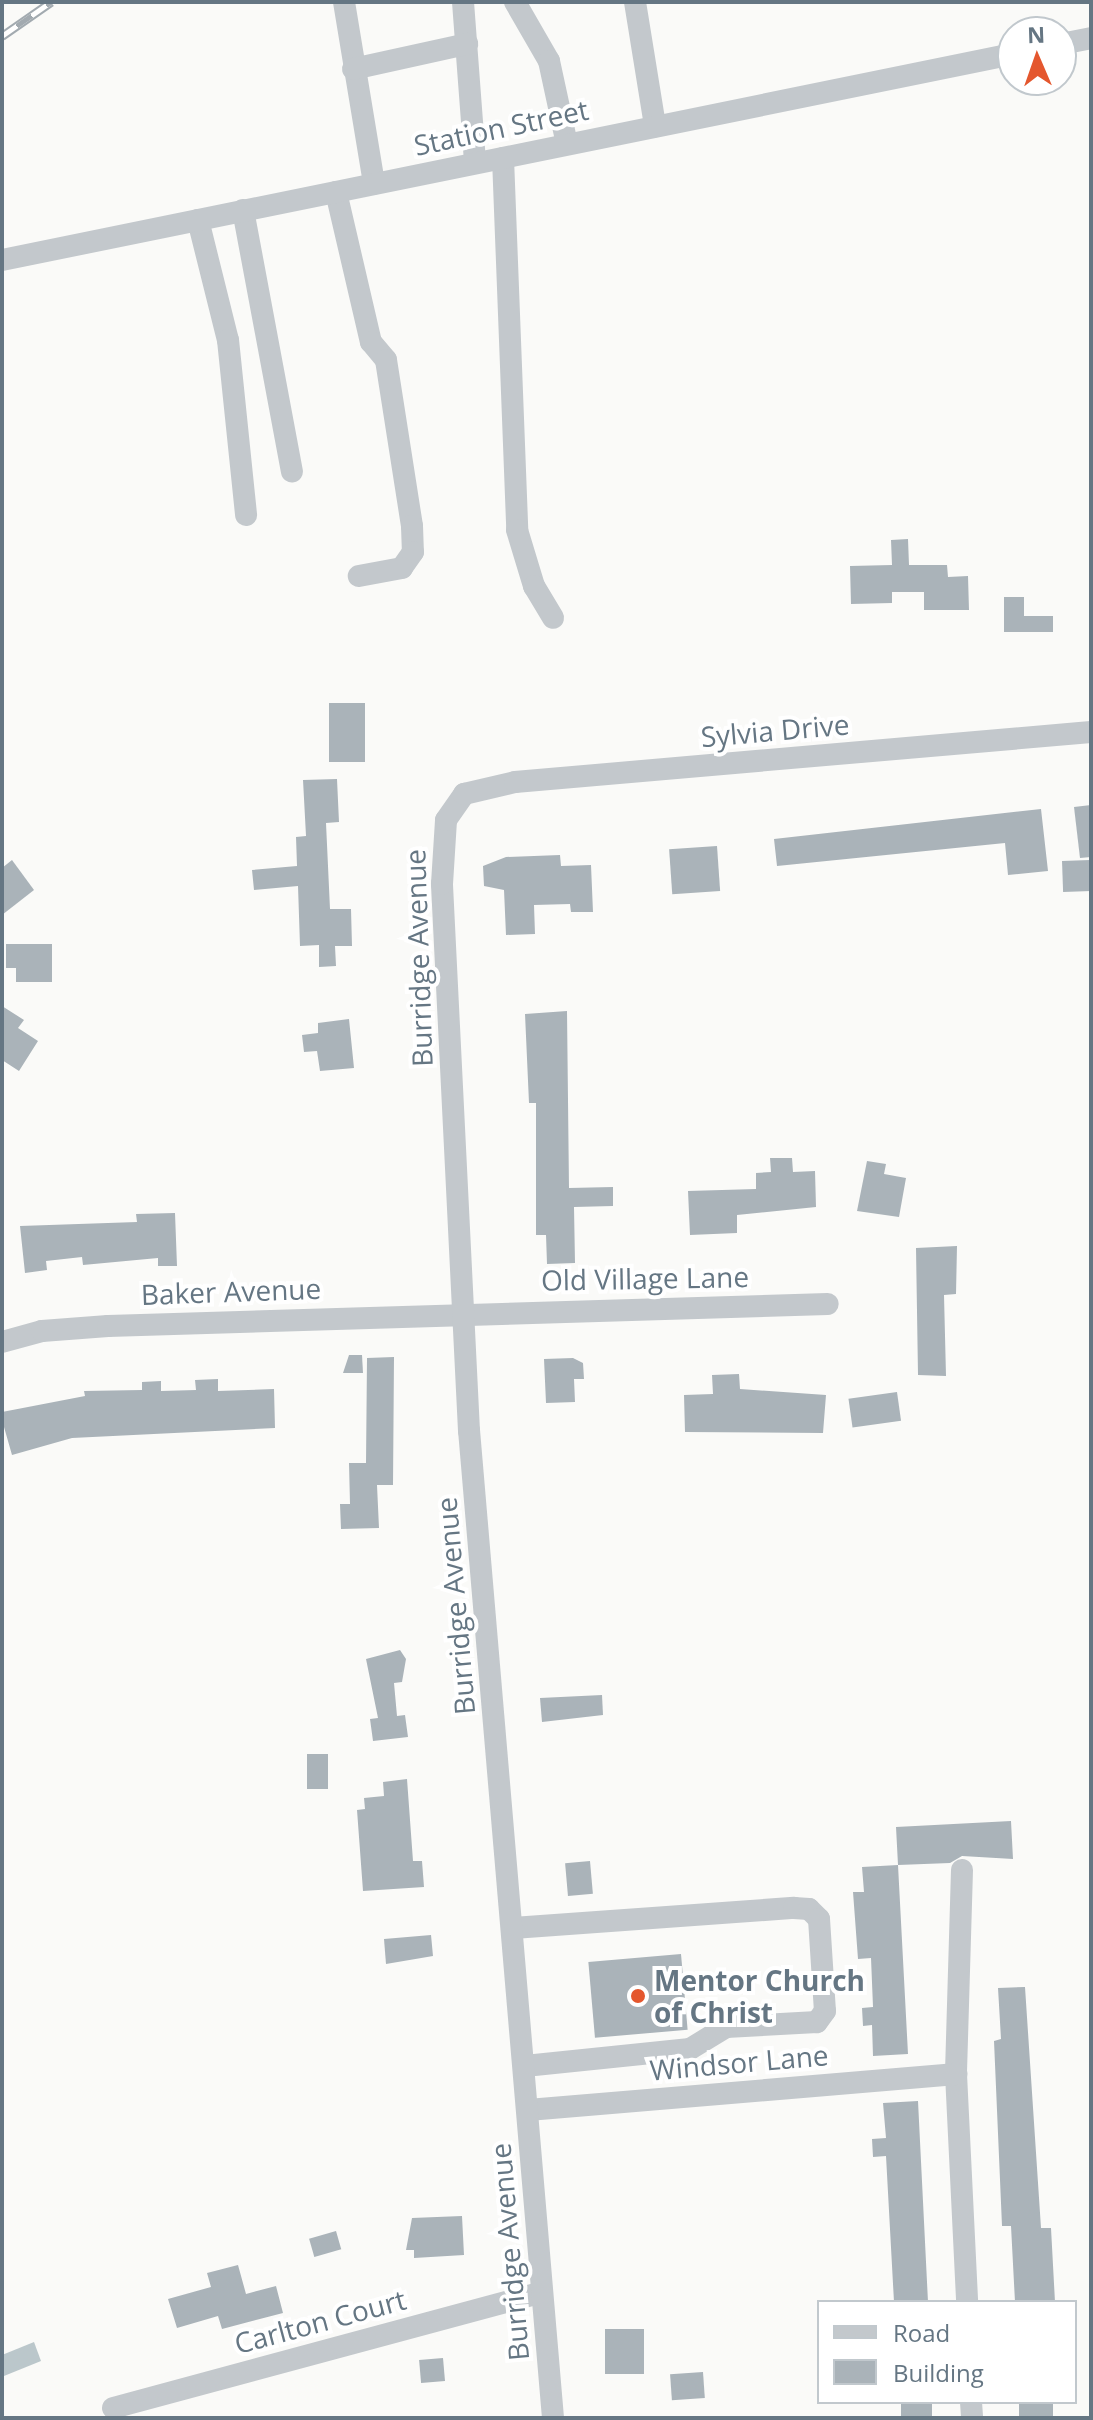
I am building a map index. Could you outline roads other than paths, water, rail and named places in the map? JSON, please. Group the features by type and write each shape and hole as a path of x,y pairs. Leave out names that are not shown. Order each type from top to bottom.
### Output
{"street":[{"path":"344,2 374,184"},
{"path":"463,2 475,163"},
{"path":"515,2 549,61 567,144"},
{"path":"635,2 655,126"},
{"path":"353,69 467,44"},
{"name":"Station Street","path":"2,260 997,57"},
{"path":"503,158 517,530 534,586 553,618"},
{"path":"336,192 371,342 386,360 412,526 413,552 402,568 359,576"},
{"path":"243,210 292,471"},
{"path":"198,220 228,340 246,515"},
{"name":"Sylvia Drive","path":"464,794 515,782 1091,732"},
{"name":"Burridge Avenue","path":"464,794 446,820 442,884 463,1313 553,2418"},
{"name":"Old Village Lane","path":"463,1313 828,1304"},
{"name":"Baker Avenue","path":"2,1342 66,1328 463,1313"},
{"path":"962,1870 956,2074 967,2300"},
{"path":"513,1928 794,1908 809,1909 819,1919 825,2011 817,2022 726,2027 690,2049 525,2066"},
{"name":"Windsor Lane","path":"528,2110 956,2074"},
{"name":"Carlton Court","path":"113,2408 542,2292"}],"railway":[{"path":"2,36 51,2"}],"place":[{"name":"Mentor Church of Christ","path":"638,1996"}]}
